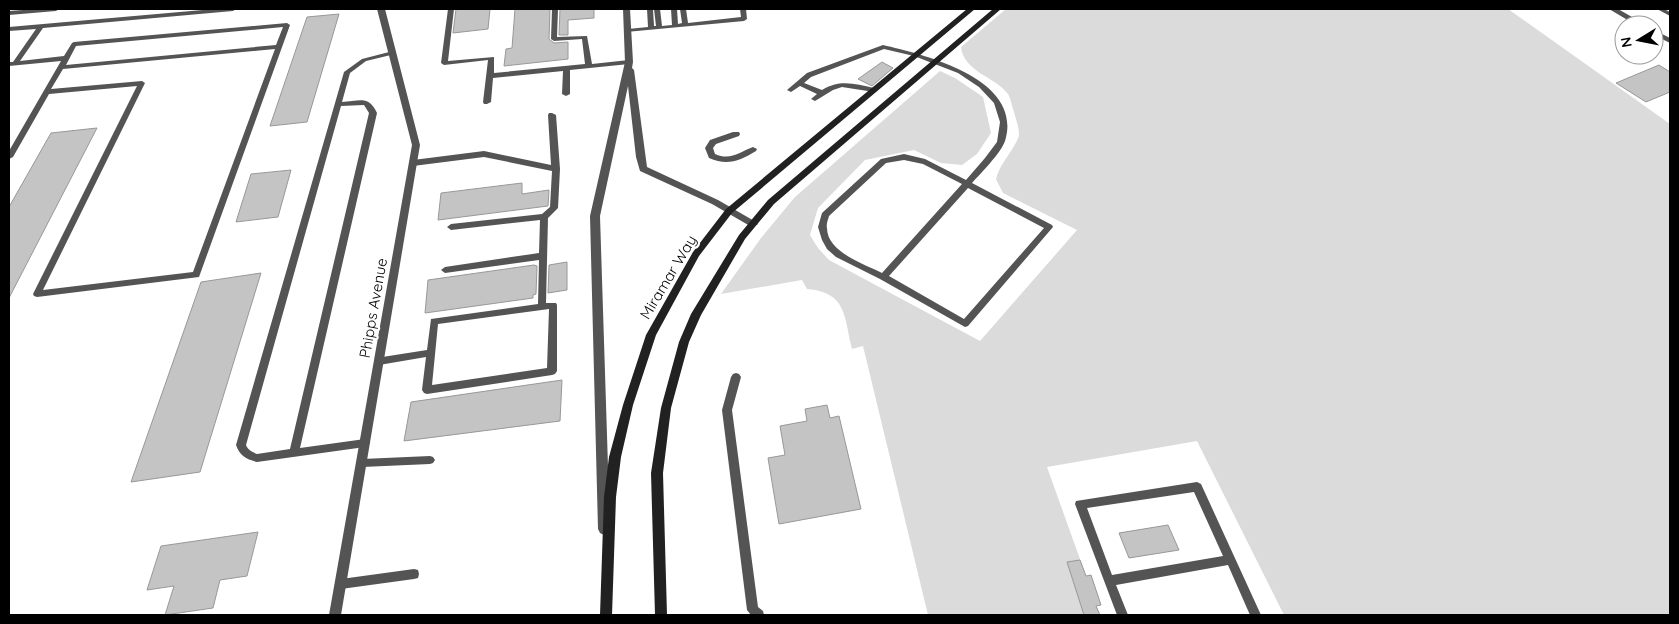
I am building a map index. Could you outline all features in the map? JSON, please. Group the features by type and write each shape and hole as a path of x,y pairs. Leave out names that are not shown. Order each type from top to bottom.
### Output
{"main road":[{"name":"Miramar Way","path":"606,615 610,497 616,457 628,405 651,335 696,254 729,211 971,9"},
{"path":"660,615 657,472 666,408 684,342 696,314 742,237 771,202 998,9"}],"street":[{"name":"Phipps Avenue","path":"336,615 416,145 381,9"},
{"name":"Miramar Way","path":"606,615 594,216 629,62 626,9"},
{"path":"629,62 640,157 644,169 753,224"}],"lane":[{"path":"9,13 56,9"},
{"path":"9,29 233,9"},
{"path":"451,9 444,63 492,58 487,102"},
{"path":"555,9 554,39 585,37 589,66"},
{"path":"650,9 658,28"},
{"path":"657,9 658,28"},
{"path":"658,28 663,9"},
{"path":"674,9 680,26"},
{"path":"679,9 680,26"},
{"path":"680,26 683,9"},
{"path":"628,32 744,18 743,9"},
{"path":"1660,9 1670,14"},
{"path":"9,157 74,44 287,25 196,275 37,294 142,83 47,92"},
{"path":"12,63 41,26"},
{"path":"62,67 279,47"},
{"path":"791,90 809,75 876,48 892,48 960,72 982,85 997,102 1004,122 1001,142 967,184 883,277"},
{"path":"365,444 257,458 243,452 242,437 347,72 351,67 364,60 393,53"},
{"path":"12,63 67,58"},
{"path":"489,76 629,62"},
{"path":"566,94 567,68"},
{"path":"800,83 822,93"},
{"path":"815,99 830,87 842,83 872,90"},
{"path":"294,453 373,113 370,106 366,103 337,104"},
{"path":"451,227 544,217 554,208 556,168 552,114"},
{"path":"736,134 719,138 713,142 709,148 712,156 728,161 738,159 752,149"},
{"path":"413,162 484,154 556,168"},
{"path":"894,158 920,160 1049,227 965,324 883,277 832,250 822,233 825,215 884,161 894,158"},
{"path":"542,306 544,217"},
{"path":"445,270 543,256"},
{"path":"553,305 552,371 427,390 431,353 434,321 553,305"},
{"path":"379,361 431,353"},
{"path":"736,377 727,410 753,610 759,615"},
{"path":"362,463 430,460"},
{"path":"1122,615 1080,504 1197,486 1256,615"},
{"path":"1109,581 1230,560"},
{"path":"341,584 414,574"}],"shaded area":[{"path":"1006,9 1508,9 1670,124 1670,615 1284,615 1197,441 1047,467 1100,615 928,615 863,346 852,349 842,308 830,295 807,289 802,280 721,294 761,238 795,197 940,71 955,78 983,97 991,133 977,154 962,165 941,163 914,150 865,160 818,208 810,235 829,260 980,341 1077,230 1003,193 996,179 1019,135 1011,101 1008,94 1002,88 973,68 963,55 961,47"}],"building":[{"path":"456,9 490,9 488,29 453,33"},
{"path":"515,9 550,9 549,39 554,43 568,42 568,59 504,66 506,49 512,48"},
{"path":"560,9 594,9 594,18 568,20 568,35 559,35"},
{"path":"339,14 307,122 270,126 307,17"},
{"path":"882,62 893,68 872,86 858,79"},
{"path":"1659,65 1670,72 1670,92 1646,102 1616,83"},
{"path":"97,128 9,298 9,207 51,133"},
{"path":"291,170 278,217 236,222 251,174"},
{"path":"522,183 522,194 549,190 548,206 438,220 441,193"},
{"path":"567,262 567,290 548,293 549,265"},
{"path":"537,266 536,294 533,295 533,298 425,313 428,280"},
{"path":"261,273 200,472 131,482 201,282"},
{"path":"562,380 560,421 404,441 411,402"},
{"path":"827,405 830,418 839,416 861,509 779,524 768,458 785,455 780,426 807,421 805,409"},
{"path":"1168,525 1179,550 1129,558 1119,533"},
{"path":"258,532 247,576 220,580 213,608 165,615 174,586 147,590 161,546"},
{"path":"1080,560 1086,576 1091,575 1101,605 1096,606 1100,615 1084,615 1067,562"}]}
